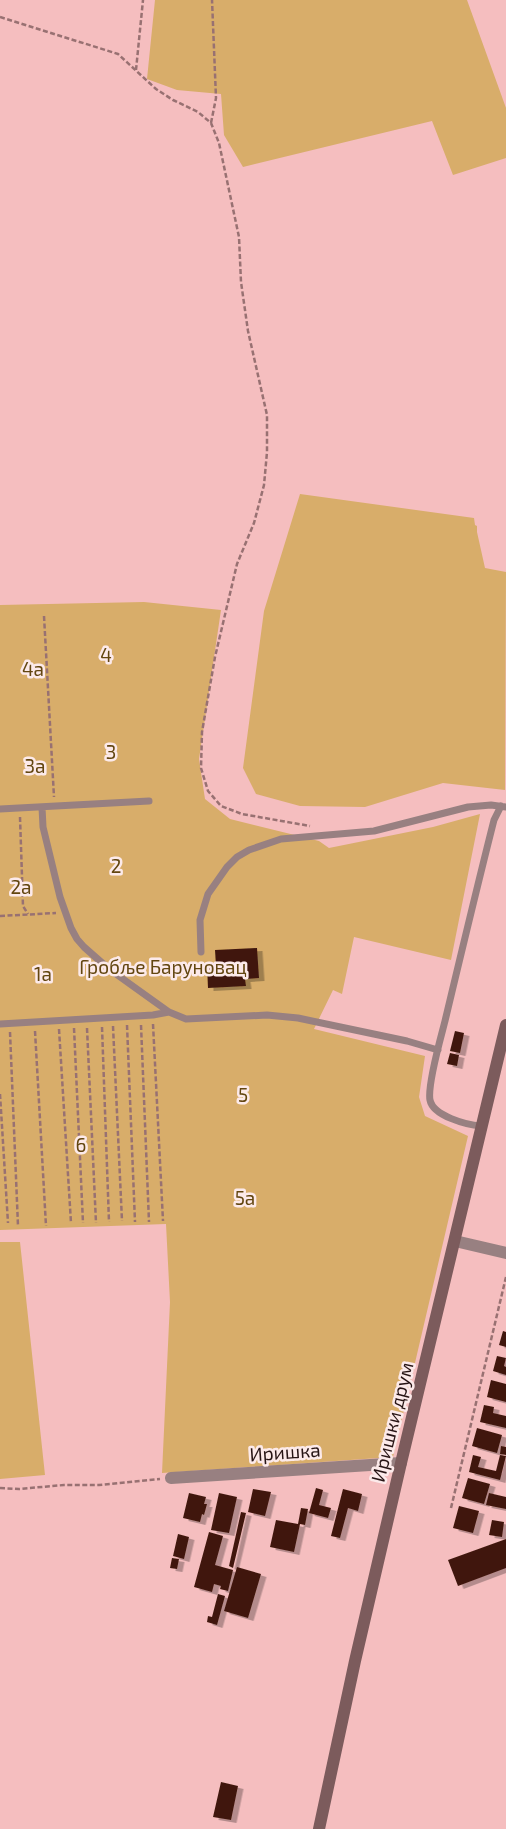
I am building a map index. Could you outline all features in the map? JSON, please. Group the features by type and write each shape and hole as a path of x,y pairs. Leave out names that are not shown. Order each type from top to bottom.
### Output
{"street":[{"name":"Иришки друм","path":"319,1829 355,1661 401,1463 506,1025"},
{"path":"455,1241 506,1253"},
{"name":"Иришка","path":"171,1478 401,1463"}],"lane":[{"path":"0,809 149,802"},
{"path":"200,952 200,920 208,894 222,874 238,857 250,850 281,839 374,831 468,807 503,806 494,820 430,1090 430,1100 434,1109 440,1114 481,1126"},
{"path":"42,807 43,827 65,913 71,928 84,947 140,993 169,1012 186,1019 267,1015 298,1018 407,1041 438,1050"},
{"path":"0,1024 140,1016 169,1012"}],"path":[{"path":"136,70 143,0"},
{"path":"211,123 216,98 212,0"},
{"path":"0,17 118,54 156,89 198,112 211,123 218,143 239,237 248,331 267,415 267,452 264,485 254,523 236,564 215,658 202,732 201,768 208,791 221,806 242,814 318,827 325,834"},
{"path":"44,616 54,806"},
{"path":"20,808 23,906 28,914"},
{"path":"0,916 65,913"},
{"path":"153,1015 163,1222"},
{"path":"126,1016 135,1222"},
{"path":"140,1016 149,1222"},
{"path":"113,1017 122,1221"},
{"path":"102,1018 109,1222"},
{"path":"87,1019 96,1223"},
{"path":"59,1020 71,1223"},
{"path":"73,1020 83,1223"},
{"path":"34,1022 46,1226"},
{"path":"10,1023 18,1226"},
{"path":"0,1094 8,1223"},
{"path":"451,1508 506,1277"},
{"path":"0,1488 19,1489 64,1485 99,1485 171,1478"}],"green space":[{"path":"155,0 467,0 506,108 506,158 453,175 432,121 243,167 224,135 221,94 177,90 147,79"},
{"path":"300,494 474,518 485,568 506,572 505,790 443,783 365,807 300,806 256,794 243,768 264,611"},
{"name":"Гробље Баруновац","path":"144,602 221,610 199,759 205,799 230,819 319,841 329,848 433,827 480,814 451,960 354,937 342,994 333,990 314,1029 425,1056 419,1097 425,1116 468,1136 393,1457 162,1473 170,1302 166,1224 0,1230 0,605"},
{"path":"0,1242 20,1242 45,1475 0,1479"}],"building":[{"path":"257,948 259,978 245,979 246,986 208,988 207,966 216,966 215,950"},
{"path":"455,1031 464,1033 460,1053 450,1051"},
{"path":"450,1053 459,1055 457,1066 447,1064"},
{"path":"503,1331 506,1332 506,1347 499,1345"},
{"path":"497,1356 506,1358 504,1366 506,1367 506,1375 493,1371"},
{"path":"491,1380 506,1384 506,1402 487,1397"},
{"path":"484,1405 494,1407 493,1413 506,1416 506,1428 480,1422"},
{"path":"477,1428 502,1435 497,1453 472,1446"},
{"path":"501,1446 506,1447 506,1455 500,1454"},
{"path":"473,1455 481,1457 478,1467 496,1471 500,1455 506,1456 500,1480 469,1472"},
{"path":"468,1478 490,1484 484,1504 462,1498"},
{"path":"316,1488 323,1490 319,1505 331,1508 328,1518 309,1513"},
{"path":"253,1489 271,1492 265,1516 248,1512"},
{"path":"343,1489 362,1494 358,1511 348,1508 340,1538 331,1536"},
{"path":"189,1493 206,1497 204,1504 207,1504 200,1522 183,1518"},
{"path":"219,1493 237,1497 229,1533 211,1530"},
{"path":"489,1493 506,1497 506,1509 486,1505"},
{"path":"459,1506 479,1511 473,1533 453,1528"},
{"path":"301,1508 308,1509 305,1525 300,1524 294,1552 270,1547 276,1520 298,1524"},
{"path":"241,1512 246,1513 233,1568 229,1566"},
{"path":"492,1520 504,1522 502,1537 489,1535"},
{"path":"209,1532 223,1536 215,1565 233,1570 228,1591 220,1589 221,1586 214,1584 212,1592 194,1587"},
{"path":"178,1534 189,1537 184,1559 173,1556"},
{"path":"506,1539 506,1568 458,1586 448,1560"},
{"path":"172,1558 179,1559 177,1569 170,1568"},
{"path":"237,1567 261,1574 248,1618 224,1611"},
{"path":"218,1594 225,1596 217,1625 207,1622 208,1616 212,1617"},
{"path":"221,1782 238,1786 231,1820 213,1817"}],"park label":[{"name":"4","path":"106,655"},
{"name":"4a","path":"33,669"},
{"name":"3","path":"111,752"},
{"name":"3a","path":"35,766"},
{"name":"2","path":"116,866"},
{"name":"2a","path":"21,887"},
{"name":"1a","path":"43,974"},
{"name":"5","path":"243,1095"},
{"name":"6","path":"81,1145"},
{"name":"5a","path":"245,1198"}]}
